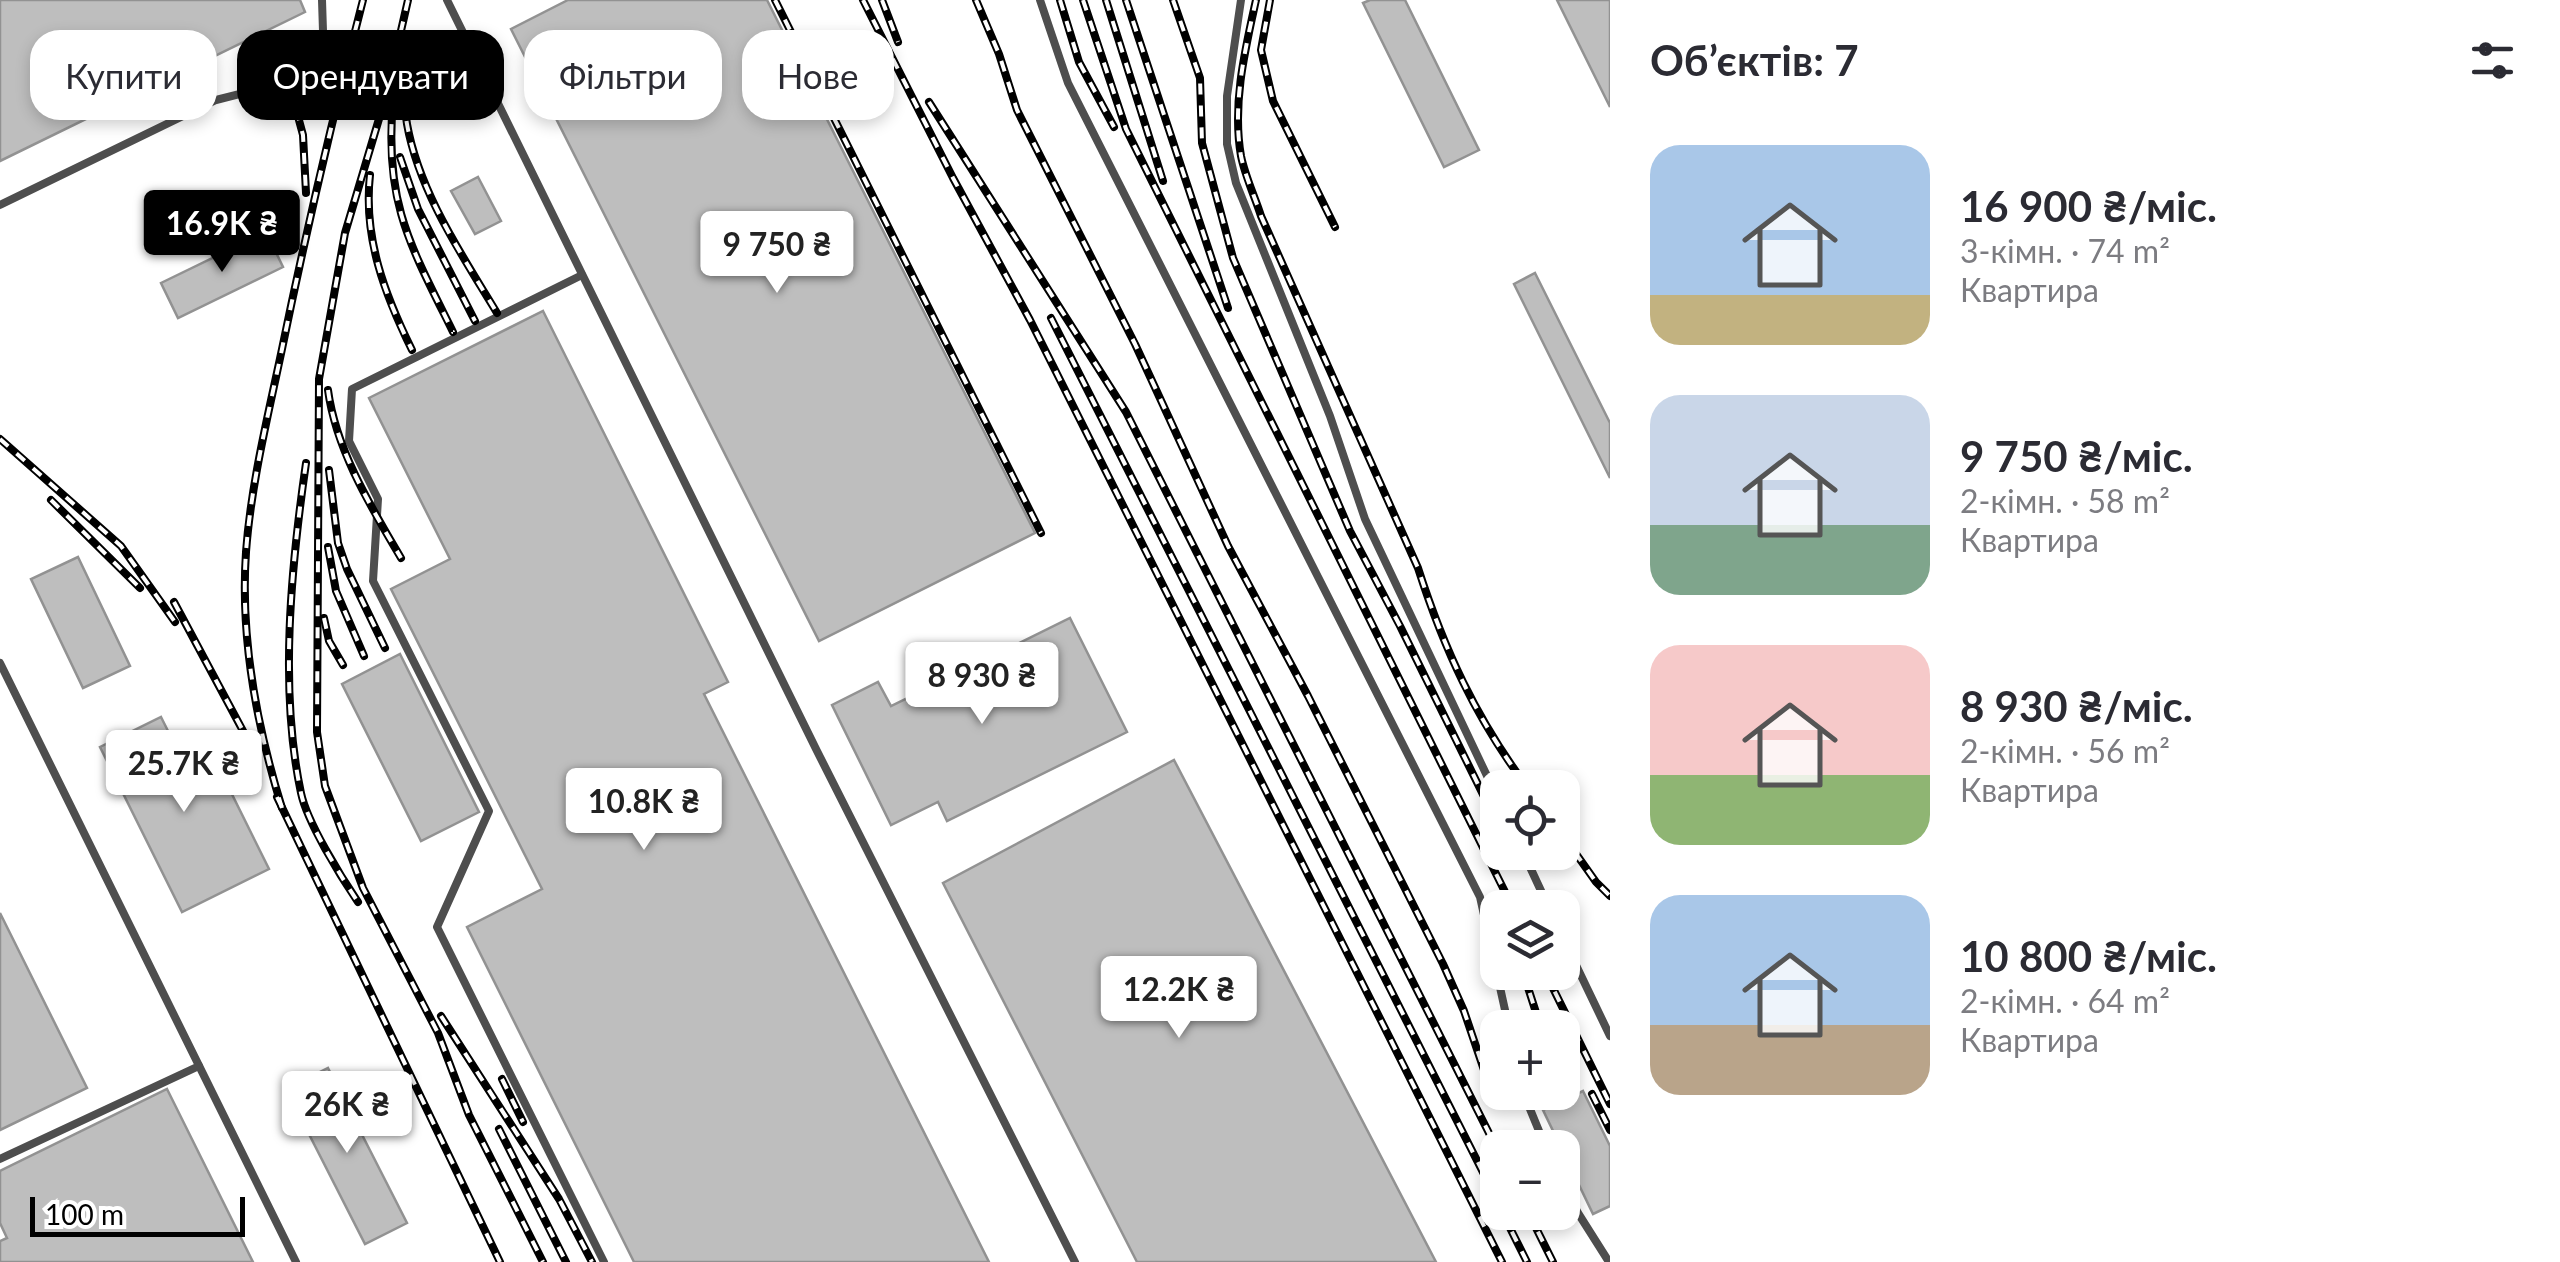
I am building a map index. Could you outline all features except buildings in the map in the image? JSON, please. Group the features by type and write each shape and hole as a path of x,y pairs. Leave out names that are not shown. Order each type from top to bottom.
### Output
{"lane":[{"path":"0,205 216,100 306,74 317,55 323,31 322,0"},
{"path":"447,0 817,751 1075,1262"},
{"path":"1040,0 1068,83 1480,897 1504,1010"},
{"path":"1241,0 1227,96 1227,144 1236,183 1330,416 1364,519 1484,770"},
{"path":"582,275 352,389 349,440 378,498 373,581 488,811 436,927 604,1262"},
{"path":"0,663 296,1262"},
{"path":"1580,974 1610,1036"},
{"path":"0,1159 199,1066"},
{"path":"1580,1217 1609,1262"}],"railway":[{"path":"282,808 258,714 248,649 248,527 301,261 363,0"},
{"path":"408,0 387,92 345,233 319,379 317,732 325,786 363,888 438,1033 469,1115 543,1262"},
{"path":"775,0 1041,533"},
{"path":"863,0 1030,320 1502,1262"},
{"path":"882,0 898,42"},
{"path":"976,0 1017,110 1135,344 1228,546 1443,964 1480,1058"},
{"path":"1060,0 1079,62 1114,127"},
{"path":"1083,0 1126,129 1504,890"},
{"path":"1106,0 1163,181"},
{"path":"1126,0 1228,308"},
{"path":"1173,0 1200,78 1202,143 1233,258 1350,531 1480,788"},
{"path":"1256,0 1239,97 1241,156 1248,179 1418,568 1451,655 1477,709 1515,770"},
{"path":"1270,0 1261,50 1273,101 1335,227"},
{"path":"929,102 1126,412 1487,1130"},
{"path":"299,120 306,193"},
{"path":"392,120 393,168 404,222 453,332"},
{"path":"407,120 421,174 443,222 497,313"},
{"path":"400,157 418,209 475,321"},
{"path":"370,175 370,221 378,266 412,350"},
{"path":"1051,318 1480,1166"},
{"path":"328,390 347,456 401,558"},
{"path":"0,439 121,546 175,622"},
{"path":"306,463 290,628 294,754 310,819 358,902"},
{"path":"329,470 338,543 385,648"},
{"path":"51,500 140,588"},
{"path":"328,547 336,591 364,656"},
{"path":"174,602 257,757"},
{"path":"324,618 329,641 343,665"},
{"path":"277,797 500,1262"},
{"path":"1580,859 1610,896"},
{"path":"1529,990 1535,1010"},
{"path":"1554,990 1610,1104"},
{"path":"441,1016 559,1199 592,1262"},
{"path":"502,1079 523,1122"},
{"path":"1592,1094 1610,1130"},
{"path":"499,1129 566,1262"},
{"path":"1511,1230 1527,1262"},
{"path":"1537,1230 1553,1262"}]}
